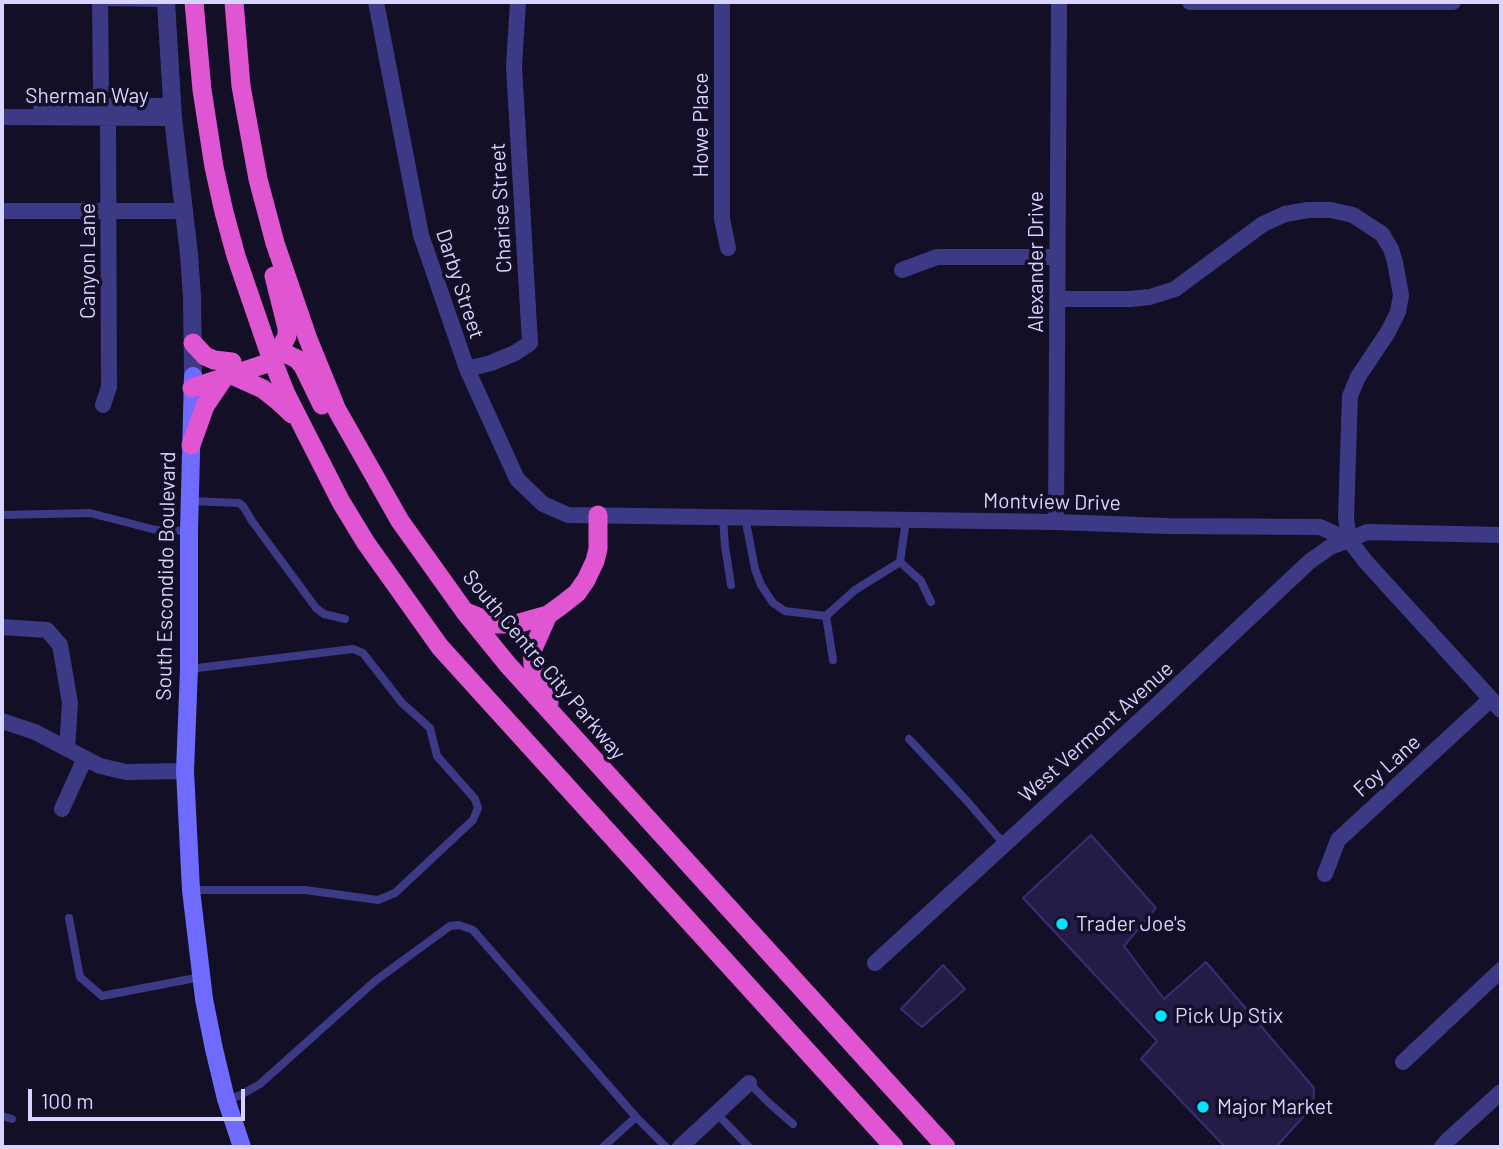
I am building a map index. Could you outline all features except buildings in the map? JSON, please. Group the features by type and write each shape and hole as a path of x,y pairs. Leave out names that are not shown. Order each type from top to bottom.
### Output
{"highway":[{"path":"194,2 202,90 214,167 236,256 300,423 341,502 366,543 440,647 894,1147"},
{"name":"South Centre City Parkway","path":"234,2 241,86 258,179 275,243 308,339 337,410 400,520 465,612 508,665 946,1147"},
{"path":"192,382 229,372 273,354 287,336 262,233 258,179"},
{"path":"193,344 205,356 229,372 263,389 300,423"},
{"path":"273,354 297,359 332,425 348,431"},
{"path":"191,445 205,407 229,372"},
{"path":"465,612 496,624 516,624 548,615 577,593 592,571 598,549 598,515"},
{"path":"548,615 532,651 533,665 556,718"}],"main road":[{"name":"South Escondido Boulevard","path":"192,382 189,669 185,771 191,890 201,977 214,1049 226,1099 242,1147"}],"street":[{"path":"101,2 101,89"},
{"name":"Darby Street","path":"376,2 421,235 467,369 517,479 543,504 568,515 598,515"},
{"name":"Charise Street","path":"467,369 491,363 530,343 514,66 518,2"},
{"name":"Howe Place","path":"722,2 722,219 728,248"},
{"name":"Alexander Drive","path":"1056,522 1059,2"},
{"path":"1190,2 1453,2"},
{"name":"South Escondido Boulevard","path":"166,3 173,112 192,297 192,382"},
{"path":"2,106 173,112"},
{"name":"Sherman Way","path":"2,117 108,117 173,112"},
{"name":"Canyon Lane","path":"103,405 109,387 108,117"},
{"path":"1057,299 1130,299 1150,297 1175,289 1263,224 1285,214 1331,209 1353,215 1382,234 1391,249 1401,295 1398,312 1388,332 1357,377 1350,396 1346,517 1349,540 1496,705"},
{"path":"2,211 185,211"},
{"path":"902,270 937,257 1057,257"},
{"name":"Montview Drive","path":"598,515 1320,527 1349,540"},
{"path":"1349,540 1367,532 1501,535"},
{"name":"West Vermont Avenue","path":"875,963 1309,562 1330,547 1349,540"},
{"path":"2,627 47,630 60,645 70,703 67,749"},
{"name":"Foy Lane","path":"1325,874 1338,840 1496,705"},
{"path":"2,721 35,732 100,766 126,772 185,771"},
{"path":"62,809 85,758"},
{"path":"1403,1062 1501,970"},
{"path":"680,1147 749,1083"},
{"path":"1445,1144 1501,1092"}],"lane":[{"path":"101,2 166,3"},
{"path":"191,500 239,503 243,506 316,608 324,614 345,619"},
{"path":"2,515 90,513 156,530 189,531"},
{"path":"723,517 731,585"},
{"path":"745,517 755,569 761,585 773,603 785,611 826,616 855,590 900,562 906,520"},
{"path":"900,562 921,581 931,602"},
{"path":"826,616 833,660"},
{"path":"189,669 353,649 363,653 402,703 430,728 437,756 475,799 478,808 473,820 395,893 378,900 305,890 191,890"},
{"path":"909,738 1004,844"},
{"path":"69,918 80,977 102,996 201,977"},
{"path":"226,1099 239,1096 260,1084 375,982 450,926 459,925 472,930 666,1147"},
{"path":"749,1083 793,1124"},
{"path":"716,1113 749,1147"},
{"path":"2,1116 12,1119"},
{"path":"603,1147 636,1116"}],"place":[{"name":"Trader Joe's","path":"1062,924"},
{"name":"Pick Up Stix","path":"1161,1016"},
{"name":"Major Market","path":"1203,1107"}]}
